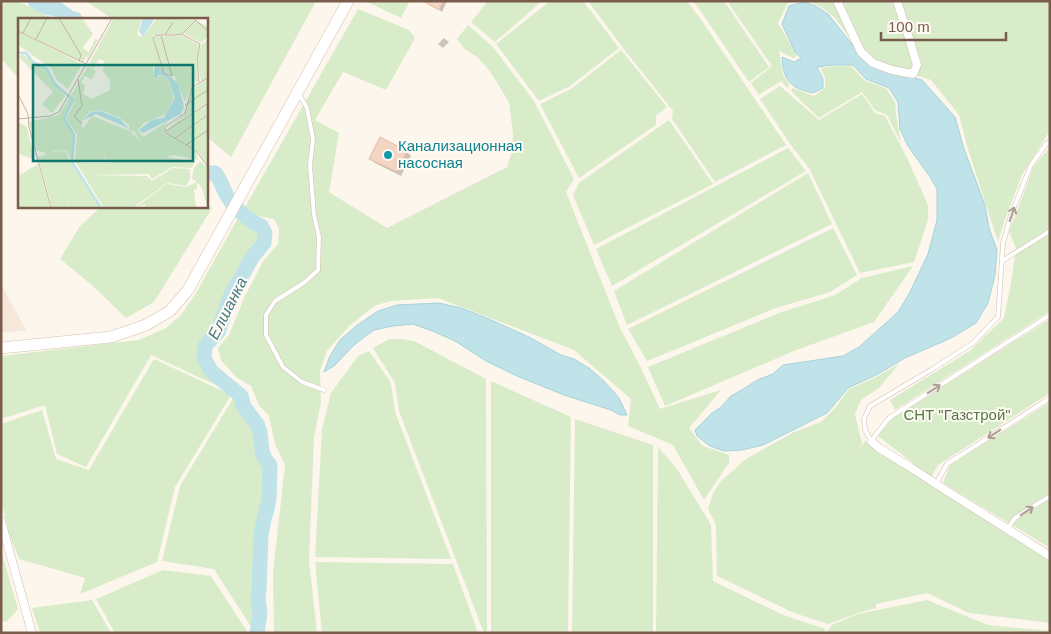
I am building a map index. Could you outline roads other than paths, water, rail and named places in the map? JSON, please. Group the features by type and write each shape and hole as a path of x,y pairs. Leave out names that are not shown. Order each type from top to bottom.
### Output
{"main road":[{"path":"1,348 111,337 146,325 170,311 188,290 348,1"}],"street":[{"path":"837,1 861,52 873,62 892,70 913,74 917,65 897,1"},
{"path":"872,442 878,448 1050,556"},
{"path":"1,521 32,633"}],"lane":[{"path":"298,92 307,108 312,139 310,166 314,215 319,237 318,270 305,282 275,300 266,315 266,335 284,367 302,382 324,390"},
{"path":"872,442 865,430 864,419 870,406 973,343 998,316 1003,243 1031,165 1050,140"},
{"path":"1002,261 1050,231"},
{"path":"872,442 874,436 889,418 1050,315"},
{"path":"936,484 947,464 1050,398"},
{"path":"1007,529 1015,518 1050,496"}],"water":[{"path":"803,2 816,6 828,14 867,63 922,80 955,117 964,149 985,205 989,228 997,250 995,275 988,303 976,323 951,338 905,358 878,374 848,388 827,413 763,445 742,450 724,451 710,446 697,436 695,430 731,396 757,380 773,374 783,365 843,356 859,347 898,312 909,294 928,254 937,220 937,189 908,146 900,129 898,102 889,88 866,79 853,65 817,67 823,79 823,88 813,93 799,89 789,82 784,72 782,57 794,62 801,58 795,52 782,24 789,6"},
{"path":"439,303 461,308 489,319 529,337 561,355 574,359 589,368 604,381 619,398 627,415 620,415 517,376 486,361 455,341 413,324 374,330 355,344 335,365 324,372 330,356 340,340 378,311 397,305"}],"waterway":[{"name":"Елшанка","path":"35,1 43,6 59,10 70,18"},
{"name":"Елшанка","path":"208,173 215,173 232,203 246,217 261,226 265,233 264,243 253,256 230,297 218,332 205,346 204,358 211,371 241,396 244,407 257,424 262,451 270,465 269,499 261,535 258,597 260,613 257,633"}],"place":[{"name":"Канализационная насосная","path":"388,155"}],"park label":[{"name":"СНТ \"Газстрой\"","path":"957,415"}]}
